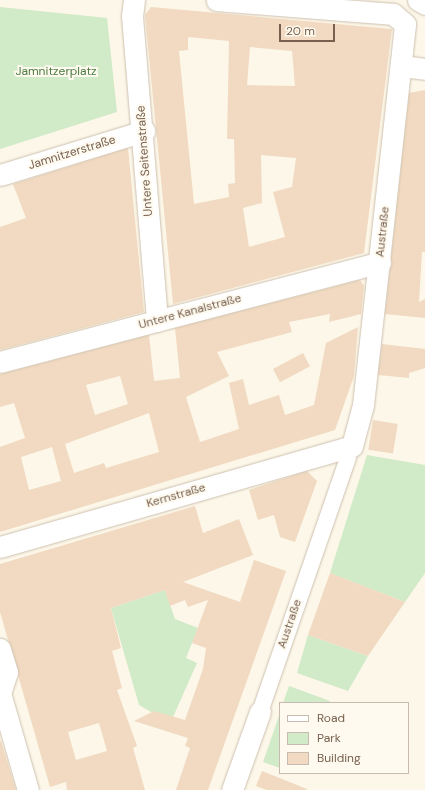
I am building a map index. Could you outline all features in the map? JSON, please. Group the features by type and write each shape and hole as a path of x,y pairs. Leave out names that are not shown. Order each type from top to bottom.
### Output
{"street":[{"name":"Untere Seitenstraße","path":"134,0 132,16 144,131 157,321"},
{"name":"Austraße","path":"217,0 393,14 401,18 407,32 363,405 350,452 232,790"},
{"path":"418,0 425,4"},
{"path":"402,66 425,69"},
{"name":"Jamnitzerstraße","path":"0,175 144,131"},
{"name":"Untere Kanalstraße","path":"0,362 380,262"},
{"name":"Kernstraße","path":"0,547 350,452"},
{"path":"0,649 7,672 0,693 28,790"}],"green space":[{"name":"Jamnitzerplatz","path":"0,7 107,18 117,112 0,149"},
{"path":"367,455 425,465 425,573 405,602 330,573"},
{"path":"165,590 175,619 198,628 186,658 197,663 173,717 151,712 139,705 111,608"},
{"path":"308,635 368,656 348,691 297,673"},
{"path":"289,686 330,701 330,702 283,702"},
{"path":"279,716 279,768 263,762"}],"building":[{"path":"151,7 392,29 364,253 173,304 145,15","holes":["188,37 229,41 227,139 234,139 235,183 228,184 229,197 194,204 179,51 188,50","250,47 292,51 295,86 247,85","261,155 296,158 292,187 273,192 285,237 249,247 243,208 262,203"]},
{"path":"425,90 425,252 422,252 419,302 425,299 425,318 385,314 409,93"},
{"path":"128,148 144,312 0,350 0,227 26,218 13,184"},
{"path":"360,280 364,286 361,314 329,322 330,314 289,322 292,332 217,352 229,376 186,397 200,442 239,429 229,383 243,379 249,405 279,395 285,415 314,405 326,343 358,327 354,376 335,430 0,532 0,447 25,438 14,403 0,407 0,374 149,335 154,381 180,378 175,328","holes":["120,376 128,404 95,415 86,385","149,413 159,452 106,468 104,463 74,473 65,444","52,447 61,481 29,490 21,457"]},
{"path":"382,344 425,349 425,368 409,373 409,378 378,375"},
{"path":"303,353 310,366 280,382 273,369"},
{"path":"373,420 398,424 393,454 368,450"},
{"path":"307,471 317,481 295,542 280,537 274,515 258,520 249,490"},
{"path":"195,506 203,533 239,519 253,555 183,582 240,602 254,560 286,571 208,790 176,790 190,748 185,746 188,738 134,721 154,711 185,720 203,669 206,648 192,643 208,600 188,607 185,600 170,606 165,590 111,608 121,648 112,651 122,688 117,690 137,746 133,748 145,790 67,790 66,782 50,787 0,612 0,564","holes":["99,723 107,751 76,760 68,732"]},
{"path":"330,573 405,602 368,656 308,635"},
{"path":"1,741 16,790 0,790"},
{"path":"262,771 307,789 267,790 256,786"}]}
